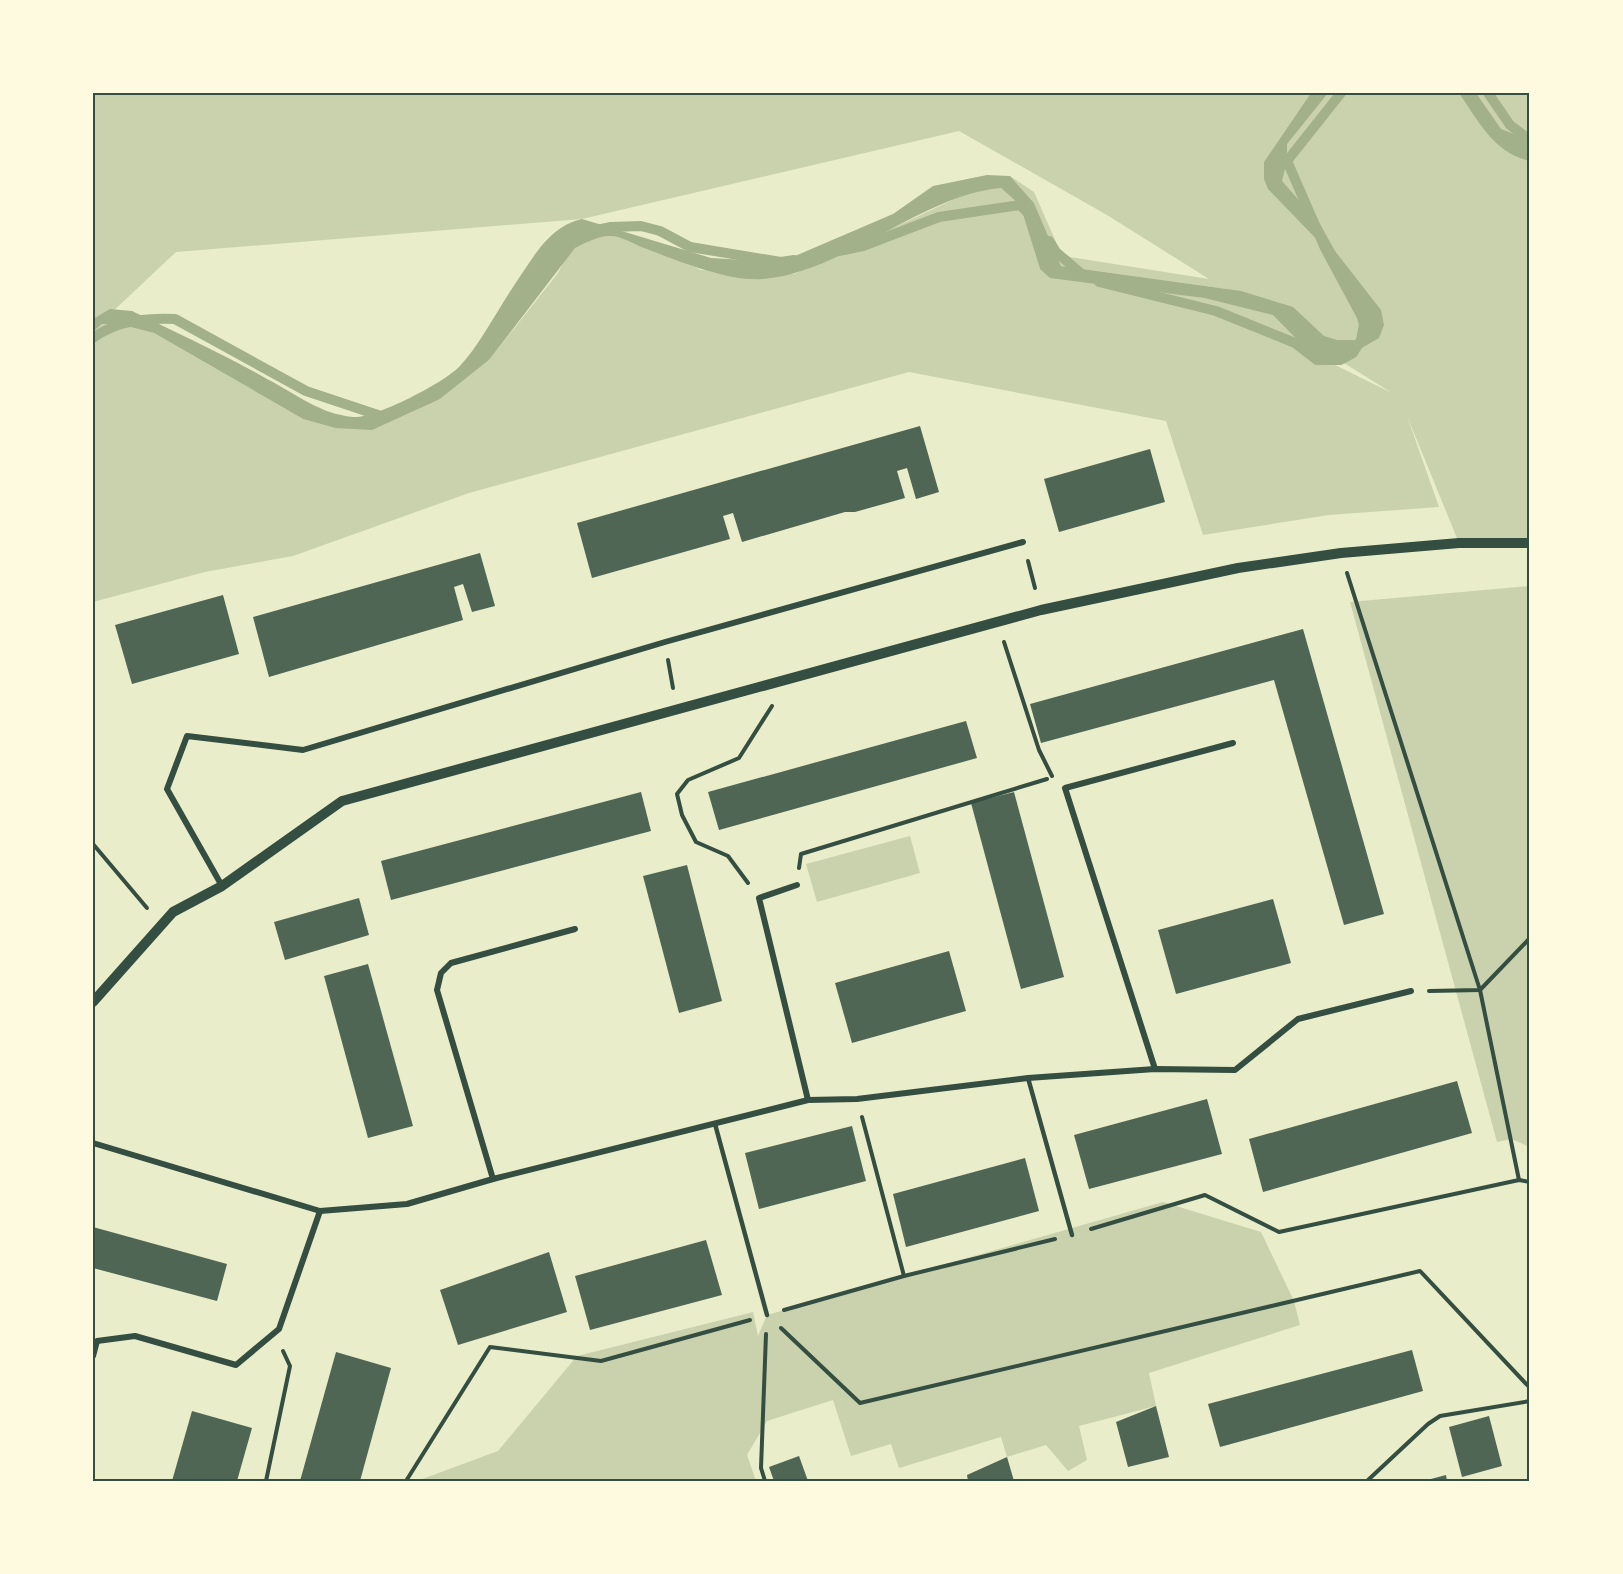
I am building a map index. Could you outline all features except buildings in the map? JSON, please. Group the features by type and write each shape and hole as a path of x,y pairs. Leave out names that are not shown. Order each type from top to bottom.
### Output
{"street":[{"path":"222,886 166,789 187,736 303,750 664,642 1023,542"},
{"path":"93,1002 173,912 222,886 342,801 1041,610 1238,568 1341,553 1459,543 1530,543"},
{"path":"1155,1069 1065,788 1233,742"},
{"path":"797,885 759,897 808,1100"},
{"path":"493,1179 437,990 441,973 451,963 575,929"},
{"path":"93,1143 320,1211 407,1204 493,1179 808,1100 857,1099 1028,1078 1155,1069 1235,1070 1298,1019 1411,992"},
{"path":"93,1356 97,1341 135,1336 236,1365 279,1329 320,1211"}],"lane":[{"path":"1028,1078 1072,1235"},
{"path":"715,1124 767,1315"}],"path":[{"path":"1023,542 1041,610"},
{"path":"1341,553 1480,990 1519,1180"},
{"path":"998,621 1039,750 1053,778 1065,788"},
{"path":"664,642 676,708"},
{"path":"759,897 728,856 696,842 682,815 677,794 688,780 739,758 772,709 771,684"},
{"path":"797,885 801,854 1053,778"},
{"path":"93,844 162,926"},
{"path":"1411,992 1480,990 1530,938"},
{"path":"857,1099 904,1276"},
{"path":"406,1481 490,1347 601,1361 904,1276 1072,1235 1205,1196 1279,1232 1519,1180 1530,1182"},
{"path":"767,1315 860,1403 1420,1271 1530,1389"},
{"path":"765,1481 761,1468 767,1315"},
{"path":"266,1481 290,1366 274,1334"},
{"path":"1366,1481 1428,1424 1440,1416 1530,1401"}],"shaded area":[{"path":"93,93 1530,93 1530,546 1459,543 1407,416 1439,507 1329,515 1203,535 1166,421 909,372 469,493 293,556 205,572 93,602 93,332 102,324 118,324 154,333 303,419 335,428 440,399 489,360 558,273 572,245 611,227 701,270 794,274 974,190 1001,188 1020,205 1040,269 1204,298 1261,311 1226,289 1061,266 1034,203 1010,176 1034,192 1060,251 1070,257 1209,279 1107,215 959,131 582,219 176,252 93,330","holes":["1286,327 1392,393 1327,361 1317,360"]},
{"path":"1311,93 1328,93 1287,144 1287,161 1282,181 1320,224 1335,251 1381,310 1384,325 1379,338 1353,353 1327,361 1317,360 1273,315 1204,298 1050,278 1040,269 1020,205 1001,188 971,194 942,204 824,263 793,273 763,279 718,274 613,236 592,240 575,248 489,360 440,399 372,430 335,428 303,419 154,333 118,324 102,324 93,332 93,319 110,309 132,311 234,361 319,408 341,415 363,416 408,399 439,382 459,367 481,338 535,254 560,228 570,223 582,219 711,258 781,262 893,214 933,186 987,175 1010,176 1034,203 1061,266 1241,291 1293,307 1324,336 1337,340 1360,340 1362,316 1325,248 1268,189 1264,179 1264,162"},
{"path":"1459,93 1476,93 1501,129 1530,140 1530,161 1517,157 1497,144 1488,135"},
{"path":"1530,586 1530,1147 1511,1139 1497,1142 1350,602"},
{"path":"910,836 920,873 817,902 806,864"},
{"path":"1163,1202 1261,1232 1294,1301 1300,1325 1149,1373 1156,1406 1079,1426 1087,1460 1068,1471 1046,1445 1007,1457 1001,1437 899,1468 891,1444 851,1456 833,1400 767,1421 747,1455 756,1481 417,1481 498,1451 577,1356 753,1312 758,1336 767,1315"}],"waterway":[{"path":"1099,282 1216,311 1295,343 1317,360 1340,360 1353,353 1361,340 1364,325 1362,317 1325,248 1287,161 1341,93"},
{"path":"1488,93 1510,125 1530,140"},
{"path":"839,251 863,246 939,217 1020,205 1029,214"},
{"path":"597,230 641,226 660,231 690,247 781,262 794,260"},
{"path":"1049,241 1056,252 1084,276"},
{"path":"93,338 112,327 132,321 175,319 306,391 384,417"}]}
